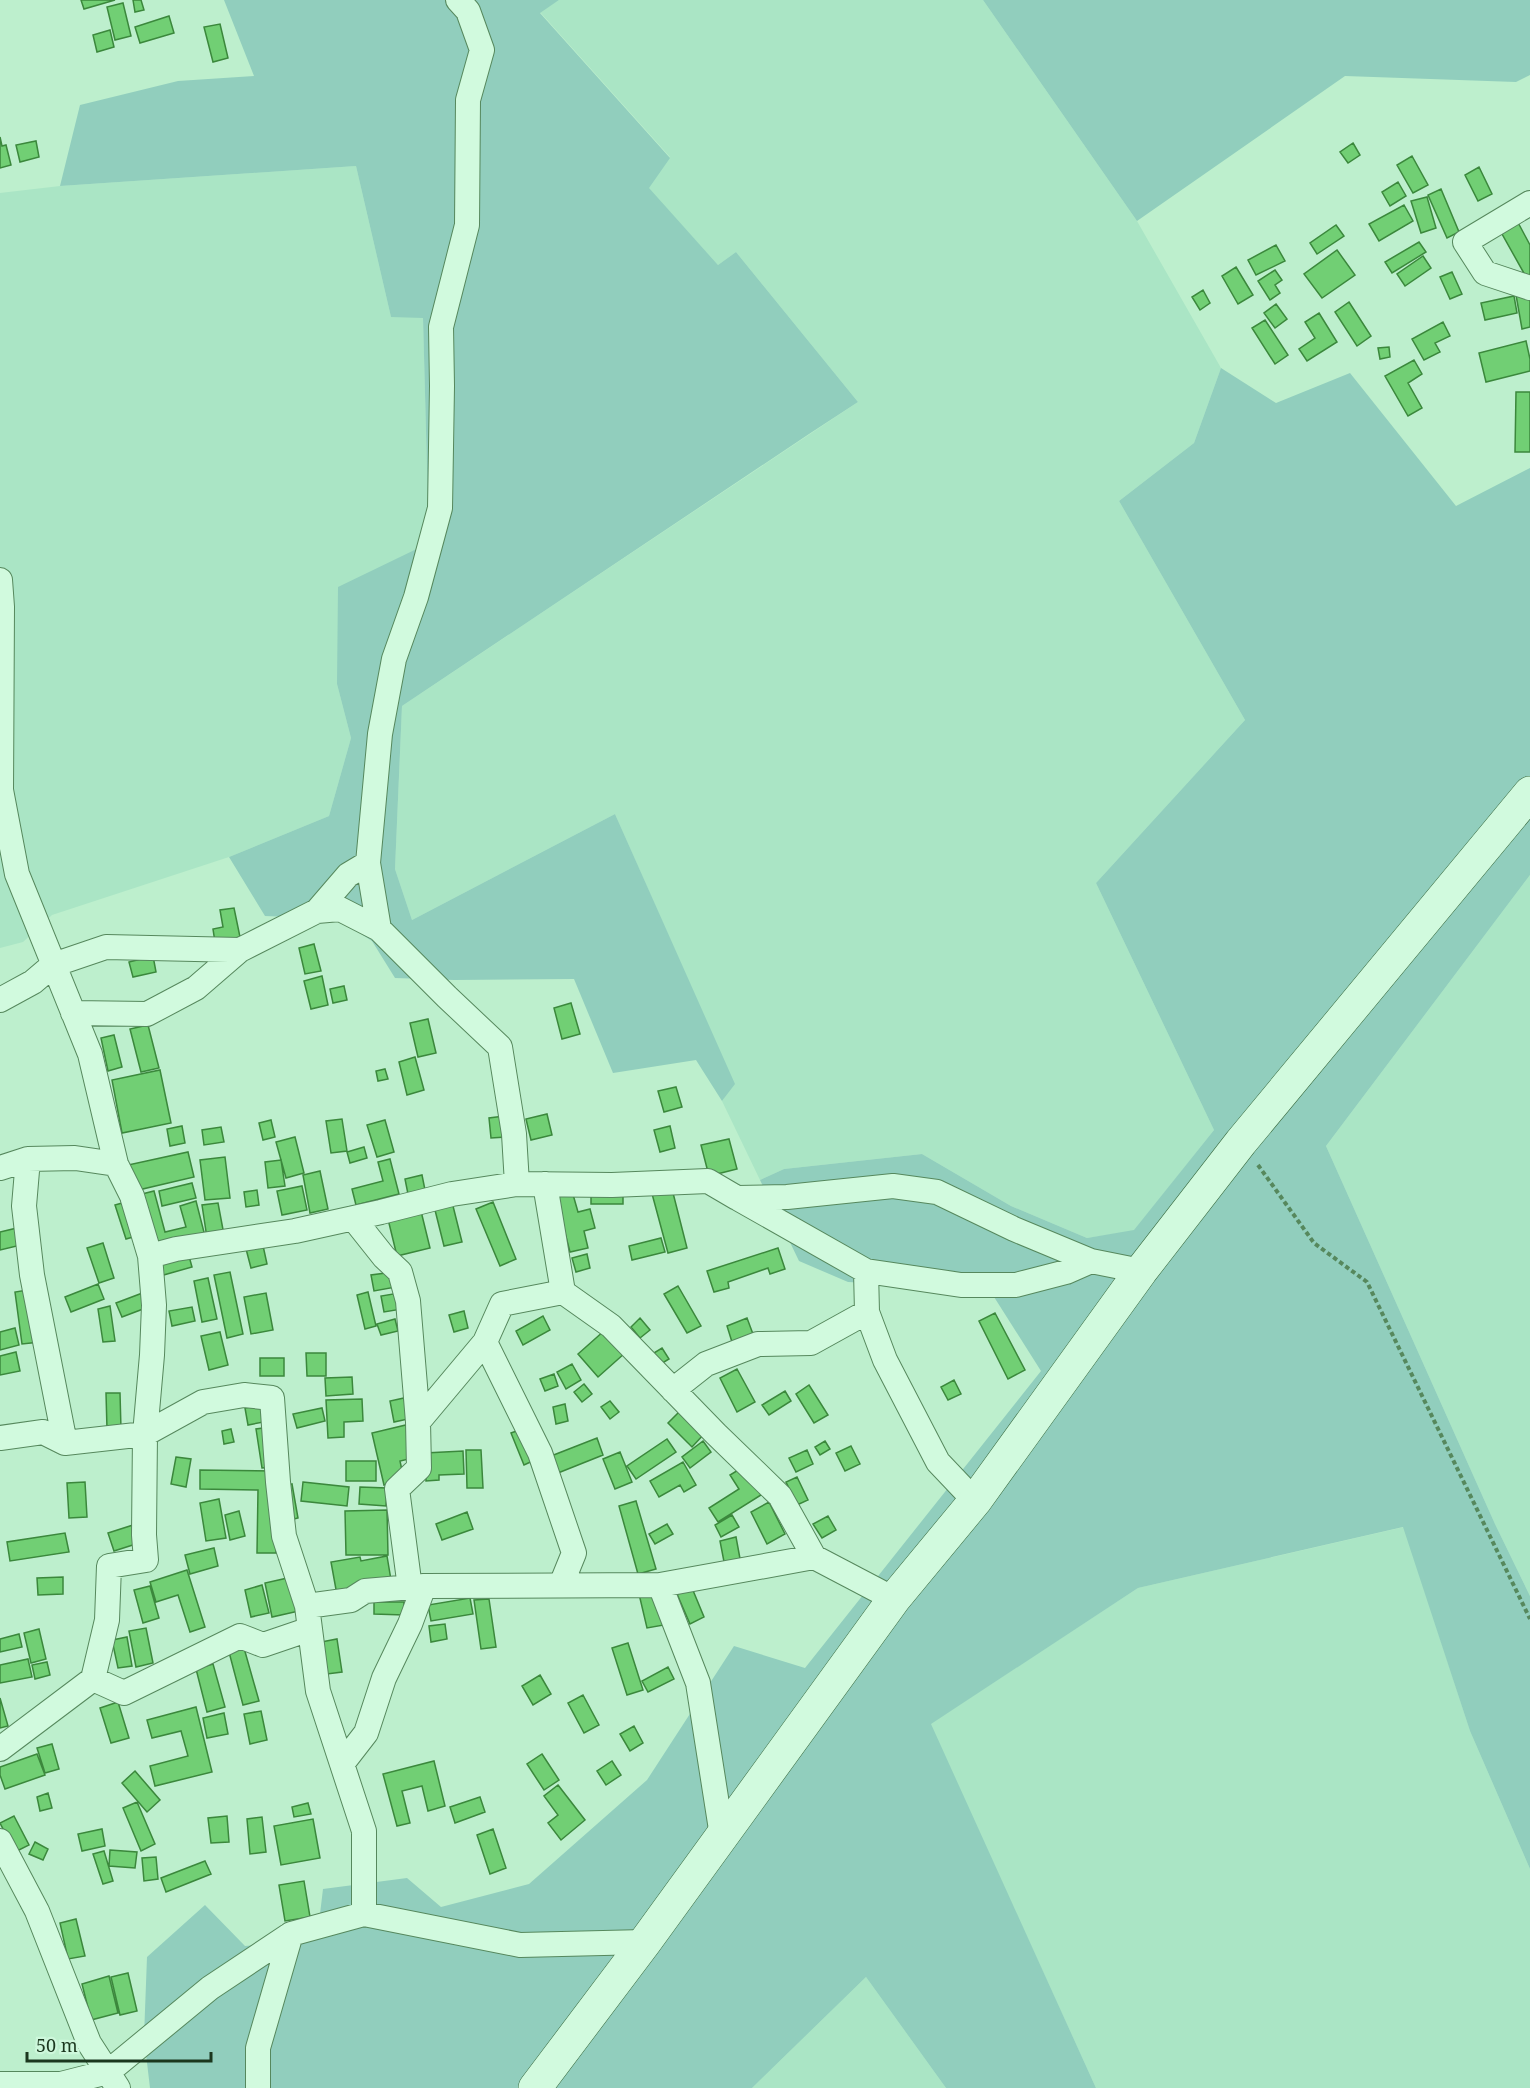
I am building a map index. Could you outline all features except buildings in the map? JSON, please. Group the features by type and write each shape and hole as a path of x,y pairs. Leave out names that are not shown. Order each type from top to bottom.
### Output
{"street":[{"path":"379,928 368,863 380,734 394,659 416,597 440,508 441,327 467,225 468,100 482,50 468,11 458,0"},
{"path":"1530,203 1465,242 1485,273 1530,288"},
{"path":"0,580 2,607 1,790 17,874 90,1054 116,1164 132,1196 150,1256 154,1305 145,1434 144,1535 146,1560 109,1566 107,1620 93,1679 0,1749"},
{"path":"535,2088 645,1942 894,1599 975,1501 1141,1271 1241,1142 1530,793"},
{"path":"317,911 348,875 368,863"},
{"path":"73,1013 147,1014 196,988 240,950 317,911 340,909 379,928 500,1047 514,1134 518,1184"},
{"path":"0,999 33,982 53,965 106,947 240,950"},
{"path":"0,1168 28,1159 75,1158 116,1164"},
{"path":"28,1159 24,1206 32,1275 65,1443"},
{"path":"150,1256 176,1249 353,1218 452,1194 518,1184 612,1185 708,1181 866,1271 962,1285 1016,1286 1066,1272 1091,1261"},
{"path":"545,1184 563,1292 611,1326 780,1496 814,1557 894,1599"},
{"path":"737,1198 787,1197 893,1186 937,1192 1014,1230 1091,1261 1141,1271"},
{"path":"342,1764 366,1733 384,1678 410,1624 417,1587 397,1489 419,1468 418,1422 408,1301 399,1272 353,1218"},
{"path":"866,1271 867,1312 885,1360 939,1462 975,1501"},
{"path":"418,1422 485,1342 502,1304 563,1292"},
{"path":"673,1390 706,1364 758,1344 811,1343 867,1312"},
{"path":"485,1342 540,1453 574,1553 561,1585"},
{"path":"0,1438 44,1432 65,1443 145,1434 203,1402 244,1395 272,1398 284,1536 309,1617 318,1691 364,1831 364,1914"},
{"path":"93,1679 124,1693 240,1636 263,1645 309,1617 351,1600 365,1591 417,1587 660,1585 814,1557"},
{"path":"660,1585 698,1683 722,1836"},
{"path":"0,1841 37,1911 89,2043 113,2080"},
{"path":"0,2084 61,2084 113,2080 210,1988 291,1934 364,1914 520,1945 645,1942"},
{"path":"258,2088 258,2048 291,1934"}],"path":[{"path":"1241,1142 1314,1243 1367,1282 1530,1619"}],"green space":[{"path":"559,0 983,0 1137,221 1221,368 1194,443 1119,501 1245,720 1096,883 1214,1130 1134,1231 1087,1238 1011,1206 922,1154 784,1169 760,1180 722,1101 734,1084 615,814 412,920 395,869 402,706 858,402 736,252 718,265 648,188 670,157 540,12"},
{"path":"356,166 391,317 423,317 429,543 337,684 351,738 329,816 229,857 52,915 23,942 0,948 0,193 60,186"},
{"path":"1530,875 1530,1596 1495,1524 1326,1146"},
{"path":"1404,1527 1470,1731 1530,1869 1530,2088 1096,2088 930,1724 1138,1588"},
{"path":"866,1977 946,2088 752,2088"}],"shaded area":[{"path":"224,0 559,0 540,13 670,158 649,188 718,265 736,252 858,402 402,706 395,869 412,920 615,814 735,1084 722,1101 696,1060 613,1073 574,979 395,978 372,941 338,919 265,916 229,857 329,816 351,738 337,684 338,587 429,543 423,318 391,317 356,166 60,186 80,105 178,81 254,76"},
{"path":"983,0 1530,0 1530,75 1516,82 1345,76 1137,221"},
{"path":"1221,368 1276,403 1350,373 1456,506 1530,468 1530,875 1326,1146 1495,1524 1530,1596 1530,1869 1470,1731 1403,1527 1138,1588 931,1724 1096,2088 946,2088 866,1977 752,2088 150,2088 144,2037 147,1957 205,1905 245,1946 317,1939 323,1889 407,1878 441,1907 529,1884 647,1780 734,1646 805,1668 1041,1371 989,1289 848,1282 799,1261 760,1180 784,1169 922,1154 1011,1206 1087,1238 1134,1230 1214,1130 1096,883 1245,720 1119,501 1194,443"}]}
